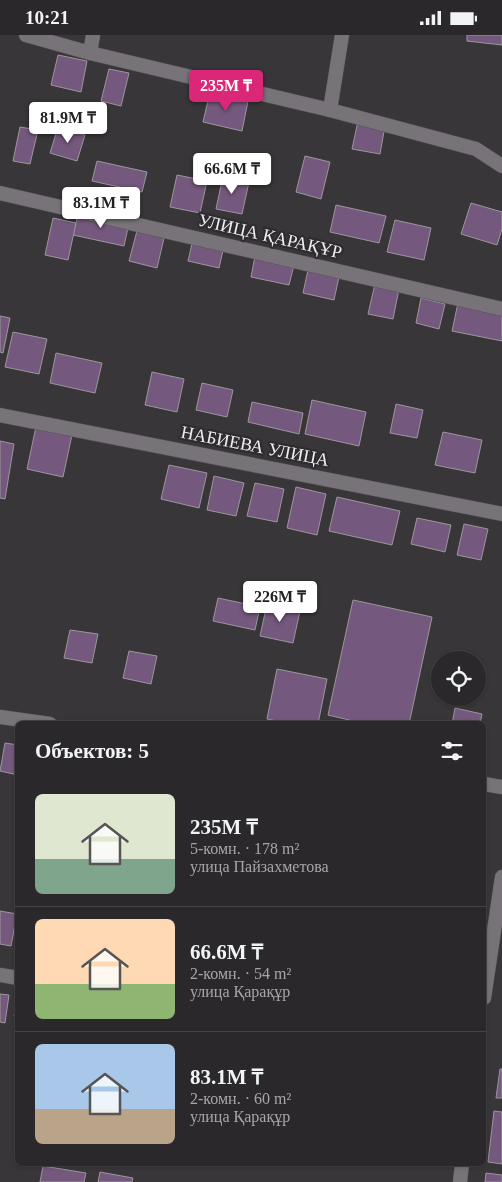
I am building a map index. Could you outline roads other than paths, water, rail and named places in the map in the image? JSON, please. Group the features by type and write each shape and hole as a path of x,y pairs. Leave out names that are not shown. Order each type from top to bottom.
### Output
{"street":[{"path":"26,35 90,53 330,110 476,149 502,166"},
{"path":"90,53 93,35"},
{"path":"330,110 342,35"},
{"name":"УЛИЦА ҚАРАҚҰР","path":"0,193 502,309"},
{"name":"НАБИЕВА УЛИЦА","path":"0,415 502,514"},
{"path":"0,717 29,721"},
{"path":"486,785 502,787"},
{"path":"486,985 502,877"},
{"path":"0,975 15,978"},
{"path":"460,1182 462,1166"}]}
